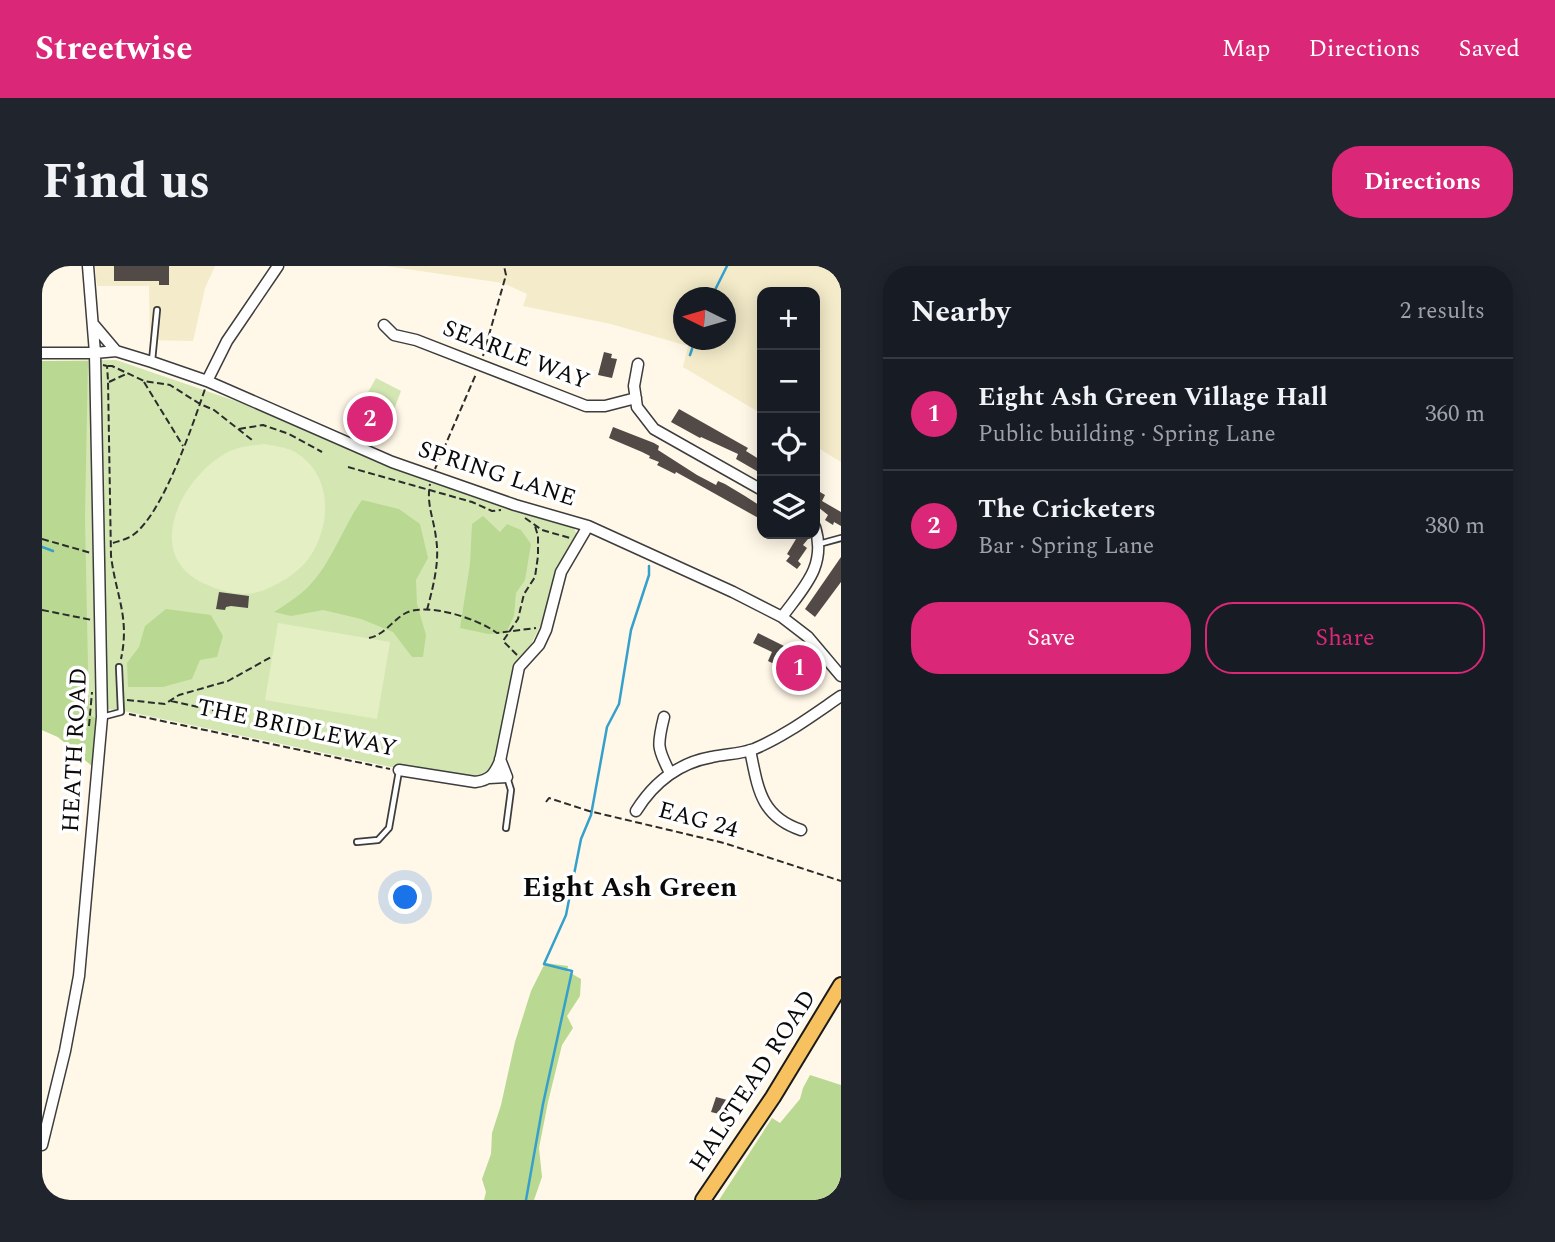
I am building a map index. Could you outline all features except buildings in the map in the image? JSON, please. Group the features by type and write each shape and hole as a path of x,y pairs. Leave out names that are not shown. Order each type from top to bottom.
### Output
{"main road":[{"name":"HALSTEAD ROAD","path":"703,1200 773,1097 841,985"}],"street":[{"name":"HEATH ROAD","path":"42,1145 65,1051 79,976 102,717 95,358 88,266"},
{"path":"207,381 227,341 278,266"},
{"path":"93,324 116,351"},
{"name":"SEARLE WAY","path":"384,325 394,335 416,340 586,406 605,406 636,398"},
{"name":"SPRING LANE","path":"42,353 95,358 116,351 152,362 207,381 432,476 515,505 588,526 782,617 808,637 841,676"},
{"path":"638,364 634,386 637,407 654,429 757,487"},
{"path":"487,779 495,775 500,758 519,667 539,645 546,630 561,572 588,526"},
{"path":"782,617 806,584 818,560 819,539"},
{"path":"636,811 646,795 684,764 750,750 789,730 841,696"},
{"path":"664,718 659,752 670,773"},
{"path":"750,750 760,794 768,809 784,824 801,830"},
{"path":"500,758 507,777"},
{"name":"THE BRIDLEWAY","path":"399,771 475,782 507,777"}],"lane":[{"path":"152,362 157,310"},
{"path":"820,544 841,538"},
{"path":"102,717 121,712 119,667"},
{"path":"357,842 378,839 390,828 399,771"},
{"path":"506,828 511,789 507,777"}],"path":[{"path":"426,610 437,564 437,539 429,510 432,476 480,365 506,275 504,266"},
{"path":"95,358 107,366 144,381 170,385 214,410 252,440"},
{"path":"107,366 113,573 124,610 124,643 119,667"},
{"path":"108,382 128,373"},
{"path":"144,381 183,446"},
{"path":"111,544 133,536 160,504 207,381"},
{"path":"238,429 263,425 289,433 322,452"},
{"path":"348,467 492,511 502,510"},
{"path":"520,514 535,525 561,537 580,540"},
{"path":"523,662 503,641 518,619 524,594 535,577 538,536 535,525"},
{"path":"42,539 100,554"},
{"path":"42,610 101,622"},
{"path":"369,638 379,636 407,612 426,610 486,624 497,633 537,627 546,630"},
{"path":"120,701 165,704 179,695 228,681 273,656"},
{"path":"170,700 216,711 251,710"},
{"name":"THE BRIDLEWAY","path":"121,712 399,771"},
{"name":"EAG 24","path":"546,802 549,798 589,811 724,843 841,881"}],"shaded area":[{"path":"95,266 215,266 205,288 193,341 150,340 149,286 97,286"},
{"path":"386,266 841,266 841,462 820,449 820,287 757,287 757,411 683,367 687,350 736,350 736,287 673,287 673,342 611,324 523,306 527,294 503,283"}],"green space":[{"path":"116,360 259,409 386,466 574,528 577,535 554,575 549,609 529,648 515,665 492,767 484,778 405,770 107,709 96,718 92,766 58,737 42,730 42,361"},
{"path":"42,361 88,361 85,519 89,715 96,718 92,766 58,737 42,730"},
{"path":"376,378 401,391 392,415 388,416 366,396"},
{"path":"264,444 295,452 307,461 316,473 325,499 323,528 311,555 301,568 286,579 254,593 241,594 221,590 203,583 185,570 175,554 172,536 175,518 182,499 208,466 232,450"},
{"path":"362,500 399,509 420,524 428,558 416,580 417,604 426,635 423,657 412,657 393,632 361,619 323,610 291,616 274,612 306,589 315,579"},
{"path":"483,516 500,532 507,524 521,530 531,544 525,580 516,593 514,616 506,633 488,634 460,628 470,564 472,524"},
{"path":"166,609 211,615 223,636 217,657 200,660 192,679 163,687 128,687 127,663 139,647 145,626"},
{"path":"278,623 390,642 377,719 265,700"},
{"path":"545,963 568,966 567,971 581,979 580,996 567,1016 573,1028 562,1045 548,1102 539,1148 542,1177 534,1200 484,1200 486,1192 482,1179 491,1154 492,1133 515,1042 531,991"},
{"path":"810,1075 841,1085 841,1200 719,1200 772,1118 780,1123 800,1099"}],"waterway":[{"path":"716,287 727,266"},
{"path":"690,355 692,350"},
{"path":"42,547 53,551"},
{"path":"526,1200 543,1104 572,971 544,964 566,915 581,839 591,815 607,727 619,704 631,630 649,575 649,566"}],"place":[{"name":"The Cricketers","path":"370,419"},
{"name":"Eight Ash Green Village Hall","path":"799,668"}],"district":[{"name":"Eight Ash Green","path":"630,887"}]}
